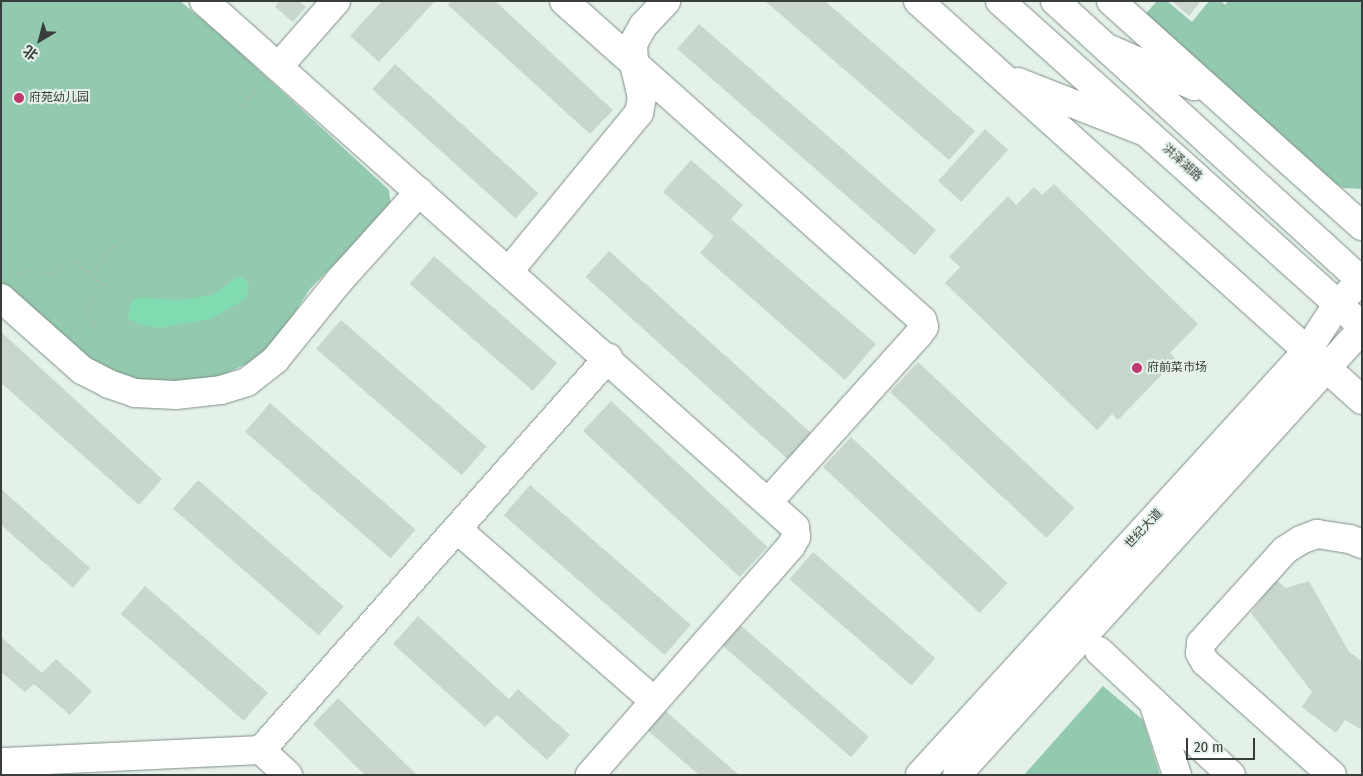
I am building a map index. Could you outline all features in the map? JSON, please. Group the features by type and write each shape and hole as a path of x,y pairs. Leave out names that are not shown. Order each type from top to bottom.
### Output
{"street":[{"path":"204,1 769,501 795,527 796,537 590,775"},
{"path":"278,67 336,1"},
{"path":"564,1 922,320 924,327 919,334 769,501"},
{"path":"509,271 639,113 642,98 634,62 633,44 643,26 666,1"},
{"path":"918,1 1362,400"},
{"name":"洪泽湖路","path":"1000,1 1289,259 1362,328"},
{"path":"1055,1 1362,280"},
{"path":"1114,2 1362,226"},
{"path":"1107,48 1216,95"},
{"path":"1000,75 1149,134"},
{"path":"5,287 82,370 109,384 143,393 176,395 220,390 247,382 275,360 339,281 419,192"},
{"name":"世纪大道","path":"957,775 1116,615 1316,360 1337,305 1362,280"},
{"name":"世纪大道","path":"920,775 1088,590 1316,360 1362,328"},
{"path":"261,750 608,358"},
{"path":"457,529 654,701"},
{"path":"1332,775 1205,662 1200,653 1201,643 1285,550 1301,540 1318,534 1350,539 1362,544"},
{"path":"1088,590 1116,615"},
{"path":"1099,651 1232,775"},
{"path":"1152,701 1177,775"},
{"path":"2,762 261,750 288,775"}],"path":[{"path":"232,116 278,67"},
{"path":"90,274 114,246"},
{"path":"5,287 26,271 55,272 75,260 102,284 85,306 97,336 94,351 82,370"}],"shaded area":[{"path":"1,1 180,1 222,36 389,190 391,206 310,289 273,346 255,360 207,382 150,384 96,369 1,287"},
{"path":"1157,1 1167,1 1192,22 1209,1 1221,1 1225,5 1228,1 1362,1 1362,189 1343,188 1326,178 1142,18"},
{"path":"242,277 249,285 248,293 244,300 210,319 159,328 138,324 128,318 131,302 139,297 176,300 213,295 236,278"},
{"path":"1103,686 1143,720 1160,775 1024,775"}],"building":[{"path":"279,1 299,1 306,7 293,22 275,7"},
{"path":"382,1 435,1 379,62 350,36"},
{"path":"452,1 495,1 613,110 590,134 448,5"},
{"path":"765,1 825,1 975,131 949,160"},
{"path":"1172,1 1201,1 1189,16"},
{"path":"699,24 936,230 914,255 677,49"},
{"path":"395,64 538,193 516,218 372,89"},
{"path":"985,129 1008,150 961,202 938,181"},
{"path":"691,160 743,205 731,219 876,344 845,380 700,253 714,236 663,192"},
{"path":"1054,184 1198,324 1170,353 1176,360 1118,420 1112,414 1097,430 945,283 960,267 949,257 1008,196 1016,205 1034,187 1042,195"},
{"path":"609,251 812,434 788,460 586,277"},
{"path":"434,256 557,363 533,391 410,284"},
{"path":"341,320 487,447 462,475 316,349"},
{"path":"1,332 162,479 139,505 1,383"},
{"path":"918,362 1075,508 1047,538 890,392"},
{"path":"611,401 768,547 740,577 583,431"},
{"path":"270,403 416,530 391,558 245,432"},
{"path":"851,437 1008,583 980,613 823,467"},
{"path":"198,480 344,607 319,635 173,509"},
{"path":"530,485 691,625 665,655 504,515"},
{"path":"1,489 90,568 73,588 1,525"},
{"path":"813,552 935,658 912,685 789,579"},
{"path":"1275,579 1286,588 1309,581 1349,652 1362,661 1362,730 1345,720 1336,733 1302,707 1312,692 1251,613"},
{"path":"145,586 268,693 244,721 121,614"},
{"path":"418,616 509,699 518,689 570,735 547,760 497,715 485,727 393,644"},
{"path":"739,624 869,737 851,757 721,644"},
{"path":"1,637 42,673 56,659 92,691 70,715 34,684 25,692 1,672"},
{"path":"338,698 417,775 365,775 313,724"},
{"path":"662,708 739,775 699,775 645,728"}],"place":[{"name":"府苑幼儿园","path":"19,98"},
{"name":"府前菜市场","path":"1137,368"}]}
